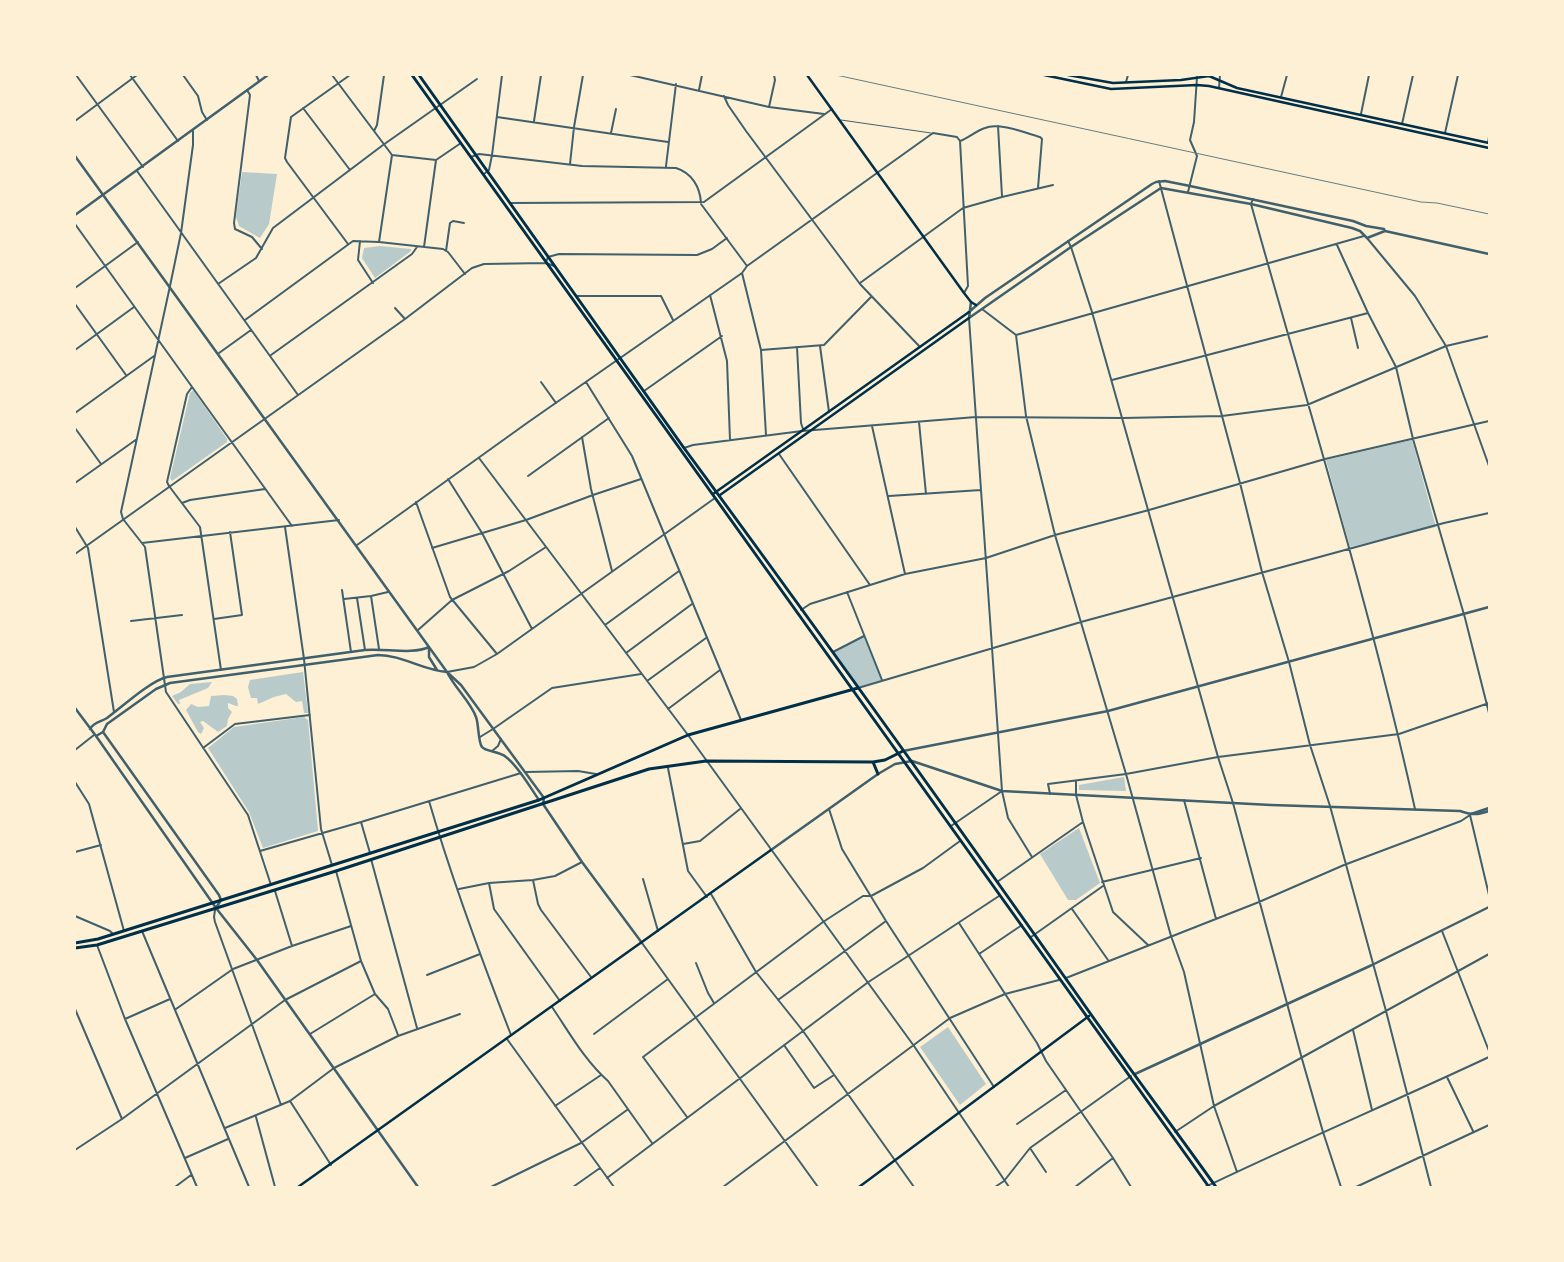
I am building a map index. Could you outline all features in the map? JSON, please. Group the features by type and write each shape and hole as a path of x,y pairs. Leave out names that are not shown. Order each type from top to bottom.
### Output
{"main road":[{"path":"412,75 616,361 912,761 1214,1185"},
{"path":"419,75 904,762 1208,1187"},
{"path":"807,75 971,302 976,305"},
{"path":"1044,75 1111,89 1198,85 1219,88 1489,148"},
{"path":"1068,75 1104,82 1126,83 1181,80 1209,76 1237,88 1488,143"},
{"path":"716,495 969,312"},
{"path":"716,495 779,454 969,318"},
{"path":"75,943 98,939 124,931 539,800 688,735 858,688"},
{"path":"75,948 97,945 336,871 640,772 706,761 873,762 885,760 904,751"},
{"path":"873,762 878,774"},
{"path":"298,1187 771,850"},
{"path":"859,1187 1091,1014"}],"street":[{"path":"76,75 143,167"},
{"path":"130,75 178,141"},
{"path":"75,121 137,75"},
{"path":"183,75 198,96 202,112 207,120"},
{"path":"256,75 259,81"},
{"path":"75,214 143,167 268,75"},
{"path":"332,75 392,156 436,160 461,143"},
{"path":"348,244 286,160 290,120 293,115 350,75"},
{"path":"374,131 377,126 384,75"},
{"path":"484,174 488,172 492,155 502,75"},
{"path":"534,122 540,75"},
{"path":"570,164 583,75"},
{"path":"630,75 769,106 824,114"},
{"path":"698,90 702,75"},
{"path":"769,106 775,80 774,75"},
{"path":"1126,83 1128,75"},
{"path":"1219,88 1221,82 1220,75"},
{"path":"1281,98 1286,75"},
{"path":"1360,115 1369,75"},
{"path":"1402,124 1413,75"},
{"path":"1445,133 1458,75"},
{"path":"1188,192 1197,156 1190,140 1194,122 1198,85 1197,77"},
{"path":"218,284 256,258 273,228 383,145 477,79"},
{"path":"666,167 676,84"},
{"path":"247,90 250,95 239,170 234,223 235,229 252,237 262,249"},
{"path":"724,96 728,105 860,284 920,347"},
{"path":"303,108 350,170"},
{"path":"611,133 616,109"},
{"path":"510,203 701,203 712,198 766,156 832,109"},
{"path":"497,117 668,142"},
{"path":"840,120 957,137 960,141 968,286 964,292"},
{"path":"960,141 986,127 998,126 1041,138 1038,188"},
{"path":"998,126 1002,197"},
{"path":"192,131 193,145 181,233 121,512 123,519 146,550 166,692 248,815 271,885"},
{"path":"357,545 742,273 747,266 933,133"},
{"path":"1488,143 1489,138"},
{"path":"471,157 476,154 570,164 680,169 698,187 701,203 747,266"},
{"path":"75,156 219,353 447,672 454,686 474,713 480,737 479,742 482,747 507,758 543,804 582,862 818,1187"},
{"path":"379,242 392,156"},
{"path":"424,248 436,160"},
{"path":"137,171 298,395"},
{"path":"1159,181 1262,572 1289,662 1310,745 1330,806 1344,865 1386,1011 1431,1187"},
{"path":"969,312 976,305 1068,241 1159,181 1353,221 1385,231 1489,254"},
{"path":"860,284 963,208 1053,185"},
{"path":"969,318 1071,247 1161,188 1251,204 1352,228 1365,236 1415,296 1446,346 1489,466"},
{"path":"1253,199 1251,204 1307,405 1325,460 1399,734 1415,810"},
{"path":"446,251 450,223 453,221 464,223"},
{"path":"75,224 292,526"},
{"path":"1365,236 1366,226"},
{"path":"1372,227 1374,232 1372,236"},
{"path":"1016,335 1092,312 1385,231"},
{"path":"546,263 548,257 559,254 698,255 707,252 727,238"},
{"path":"244,320 353,241 379,242 446,251 465,274"},
{"path":"360,241 358,260 373,283"},
{"path":"1068,241 1092,312 1123,418 1218,757 1233,803 1302,1059 1341,1187"},
{"path":"75,288 138,242"},
{"path":"1337,245 1368,313 1396,367 1413,439 1488,703 1489,713"},
{"path":"270,356 414,253 417,247"},
{"path":"75,554 478,266 484,264 546,263 554,266"},
{"path":"742,273 761,350 766,435"},
{"path":"710,295 722,336 728,366 730,440"},
{"path":"576,296 661,296 673,320"},
{"path":"761,350 820,346 826,343 871,297"},
{"path":"971,302 969,318 1002,791 1008,818 1032,856"},
{"path":"75,304 126,375"},
{"path":"976,305 1016,335 1026,416 1055,536 1108,711 1171,936 1184,972 1214,1106 1237,1172"},
{"path":"75,350 134,307"},
{"path":"395,308 405,319"},
{"path":"1112,380 1368,313"},
{"path":"1351,318 1358,348"},
{"path":"219,353 251,330"},
{"path":"644,392 722,336"},
{"path":"684,448 692,445 812,430 976,417 1123,418 1222,416 1307,405 1446,346 1489,336"},
{"path":"820,346 829,412"},
{"path":"797,347 801,423 804,431"},
{"path":"75,413 154,356"},
{"path":"541,382 556,403"},
{"path":"586,382 632,456 741,720"},
{"path":"192,387 187,394 167,479 169,486 198,525 202,536 221,670"},
{"path":"528,476 609,418"},
{"path":"802,610 810,604 905,574 986,558 1055,536 1240,483 1325,460 1489,421"},
{"path":"919,422 926,494"},
{"path":"872,426 905,574"},
{"path":"75,428 102,464"},
{"path":"582,437 593,495 612,571"},
{"path":"75,483 137,439"},
{"path":"779,454 870,585"},
{"path":"479,458 688,735 914,1046 1009,1187"},
{"path":"448,479 482,532 532,629"},
{"path":"432,548 526,520 642,479"},
{"path":"182,503 190,500 266,489"},
{"path":"889,496 981,490"},
{"path":"75,750 104,730 108,724 164,685 304,664 383,655 399,658 420,667 438,671 447,672 474,667 532,629 716,495"},
{"path":"416,502 452,600 496,654"},
{"path":"858,688 992,650 1081,622 1262,572 1489,513"},
{"path":"142,543 339,520"},
{"path":"286,526 304,658 322,833 332,865"},
{"path":"75,527 87,545 114,712"},
{"path":"214,619 242,615 230,532"},
{"path":"418,630 452,600 503,575 546,547"},
{"path":"605,625 679,571"},
{"path":"342,590 351,652"},
{"path":"344,599 370,596 389,591"},
{"path":"847,592 882,680"},
{"path":"370,596 379,649"},
{"path":"357,598 366,650"},
{"path":"626,653 692,604"},
{"path":"904,751 1108,711 1489,607"},
{"path":"131,621 182,615"},
{"path":"832,652 864,636"},
{"path":"647,681 706,638"},
{"path":"90,729 93,725 163,678 366,650 419,650 429,647"},
{"path":"429,647 429,657 438,671"},
{"path":"668,709 720,670"},
{"path":"447,672 461,685 544,798 543,804"},
{"path":"480,737 552,688 641,674"},
{"path":"1050,794 1048,784 1126,774 1218,757 1399,734 1488,703"},
{"path":"75,708 216,908 257,960 418,1187"},
{"path":"203,748 235,724 310,715"},
{"path":"99,722 221,900 214,913 215,922 281,1105"},
{"path":"492,751 498,746 500,739"},
{"path":"771,850 878,774 890,767 912,761 1002,791 1233,803 1460,811 1470,815 1478,815 1489,810"},
{"path":"667,766 690,876 707,897"},
{"path":"260,852 519,773 578,771 598,775"},
{"path":"1076,781 1076,795 1083,822 1112,912 1148,944"},
{"path":"75,782 88,800 124,931"},
{"path":"950,826 1002,791"},
{"path":"1184,800 1216,919"},
{"path":"430,801 440,838 480,954 511,1036"},
{"path":"683,844 700,841 740,809"},
{"path":"829,809 842,849 886,921 994,1087"},
{"path":"723,1187 950,1018 1005,994 1066,978 1148,944 1259,902 1344,865 1459,822 1470,815"},
{"path":"1470,815 1489,895"},
{"path":"361,822 370,853"},
{"path":"997,882 1083,822"},
{"path":"687,1117 643,1057 823,922 863,896 871,896 923,868 961,840"},
{"path":"75,852 100,845"},
{"path":"1102,882 1201,858"},
{"path":"371,859 417,1028"},
{"path":"458,889 489,883 533,880 555,876 582,862"},
{"path":"336,871 361,961 375,994 388,1009 398,1036"},
{"path":"643,878 658,931"},
{"path":"533,880 541,910 592,978"},
{"path":"489,883 494,909 560,1001"},
{"path":"1031,937 1103,886"},
{"path":"274,890 292,946"},
{"path":"711,894 756,972 803,1031 914,1187"},
{"path":"607,1178 867,983 1000,896"},
{"path":"995,1187 1004,1180 1030,1148 1135,1074 1372,965 1489,907"},
{"path":"1072,909 1109,961"},
{"path":"75,916 113,934"},
{"path":"778,1000 886,921"},
{"path":"959,923 1041,1052 1131,1187"},
{"path":"979,954 1022,925"},
{"path":"176,1009 233,969 351,926"},
{"path":"142,931 249,1187"},
{"path":"1442,931 1489,1051"},
{"path":"97,945 125,1019 197,1187"},
{"path":"426,975 480,954"},
{"path":"1175,1132 1214,1106 1489,954"},
{"path":"75,1150 122,1119 285,1000 361,961"},
{"path":"696,964 714,1003"},
{"path":"594,1034 668,979"},
{"path":"310,1034 375,994"},
{"path":"125,1019 170,999"},
{"path":"552,1007 652,1143"},
{"path":"75,1009 122,1119"},
{"path":"224,1128 290,1101 334,1068 398,1036 460,1014"},
{"path":"1353,1030 1372,1111"},
{"path":"507,1039 614,1187"},
{"path":"784,1045 814,1088 834,1075"},
{"path":"1208,1187 1323,1132 1408,1096 1489,1057"},
{"path":"555,1106 601,1075"},
{"path":"1447,1077 1473,1132"},
{"path":"1017,1124 1066,1090"},
{"path":"290,1101 331,1165"},
{"path":"491,1187 581,1143 627,1110"},
{"path":"256,1116 275,1187"},
{"path":"1356,1187 1489,1125"},
{"path":"185,1158 228,1139"},
{"path":"1030,1148 1046,1172"},
{"path":"1074,1187 1113,1158"},
{"path":"573,1187 600,1168"},
{"path":"175,1187 192,1175"}],"shaded area":[{"path":"242,172 277,174 269,224 260,238 239,226 236,217"},
{"path":"380,246 411,249 411,251 375,278 362,258 364,248"},
{"path":"193,390 227,439 227,442 172,481 170,478 190,393"},
{"path":"1412,440 1436,527 1350,547 1326,460"},
{"path":"864,636 882,680 858,688 832,652"},
{"path":"303,672 308,713 304,713 302,701 296,702 286,694 258,704 257,698 251,698 248,687 250,680"},
{"path":"212,682 208,688 179,700 180,704 172,696 181,692 190,684"},
{"path":"211,696 233,696 237,699 238,706 228,703 228,708 232,712 227,726 218,732 203,721 200,722 204,728 201,734 186,710 191,704 198,707 209,706"},
{"path":"304,717 308,720 318,831 263,848 249,812 208,748 234,727"},
{"path":"1124,777 1126,791 1079,790 1079,785"},
{"path":"1079,828 1100,883 1076,900 1068,900 1040,854"},
{"path":"948,1027 986,1084 960,1105 920,1047"}],"railway":[{"path":"836,75 1421,202 1437,203 1489,214"}]}
